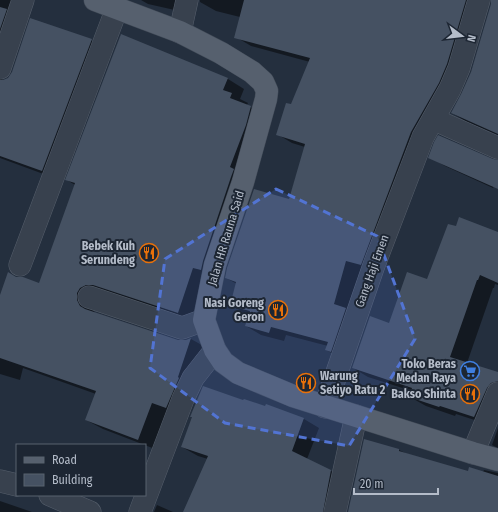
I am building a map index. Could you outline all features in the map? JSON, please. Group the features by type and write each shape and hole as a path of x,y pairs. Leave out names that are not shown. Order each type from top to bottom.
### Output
{"main road":[{"name":"Jalan HR Rauna Said","path":"94,0 180,32 221,53 252,72 263,82 267,91 243,182 216,265 204,320"},
{"path":"204,320 215,350 223,362 238,373 292,396 498,460"}],"street":[{"path":"0,68 23,0"},
{"path":"180,32 187,0"},
{"name":"Gang Haji Emen","path":"325,407 374,265 428,128 450,89 459,68 479,0"},
{"path":"20,265 117,8"},
{"path":"428,128 498,148"},
{"path":"89,297 182,328 204,320"},
{"path":"146,496 182,399 193,378 215,350"},
{"path":"473,453 498,393"},
{"path":"335,512 356,416"},
{"path":"0,480 16,485"},
{"path":"52,496 90,512"},
{"path":"140,512 146,496"}],"highlighted area":[{"path":"276,189 377,236 415,339 349,446 225,423 150,368 165,259"}],"building":[{"path":"244,0 466,0 447,64 439,83 411,132 361,265 346,261 334,304 346,308 331,352 325,350 328,342 271,327 269,333 245,326 250,311 230,306 236,282 225,278 227,268 254,189 289,199 305,144 276,135 286,103 291,104 310,58 234,38"},
{"path":"491,0 498,0 498,134 451,113 471,72"},
{"path":"0,7 7,9 0,29"},
{"path":"30,18 92,39 42,171 0,156 0,80 8,78 12,72"},
{"path":"121,34 228,78 223,90 232,93 230,98 251,106 246,125 230,167 234,169 201,270 193,268 178,313 93,285 86,285 80,288 77,293 77,300 80,306 85,309 178,340 186,340 191,338 178,377 179,378 166,408 152,403 138,440 85,420 96,391 0,358 0,295 8,272 16,277 23,277 39,283 75,183 65,180"},
{"path":"438,135 498,160 498,189 428,158"},
{"path":"459,217 498,232 498,283 480,275 450,357 498,372 498,381 491,383 487,388 474,417 409,397 412,388 352,368 370,316 389,323 407,272 427,279 448,224 456,226"},
{"path":"203,386 243,400 244,399 265,406 266,404 304,418 292,451 331,470 323,512 183,512 208,456 181,447 192,417 190,417"},
{"path":"364,439 468,471 469,467 498,476 498,512 348,512"}],"place":[{"name":"Bebek Kuh Serundeng","path":"149,253"},
{"name":"Nasi Goreng Geron","path":"278,310"},
{"name":"Toko Beras Medan Raya","path":"470,371"},
{"name":"Warung Setiyo Ratu 2","path":"306,383"},
{"name":"Bakso Shinta","path":"470,394"}]}
